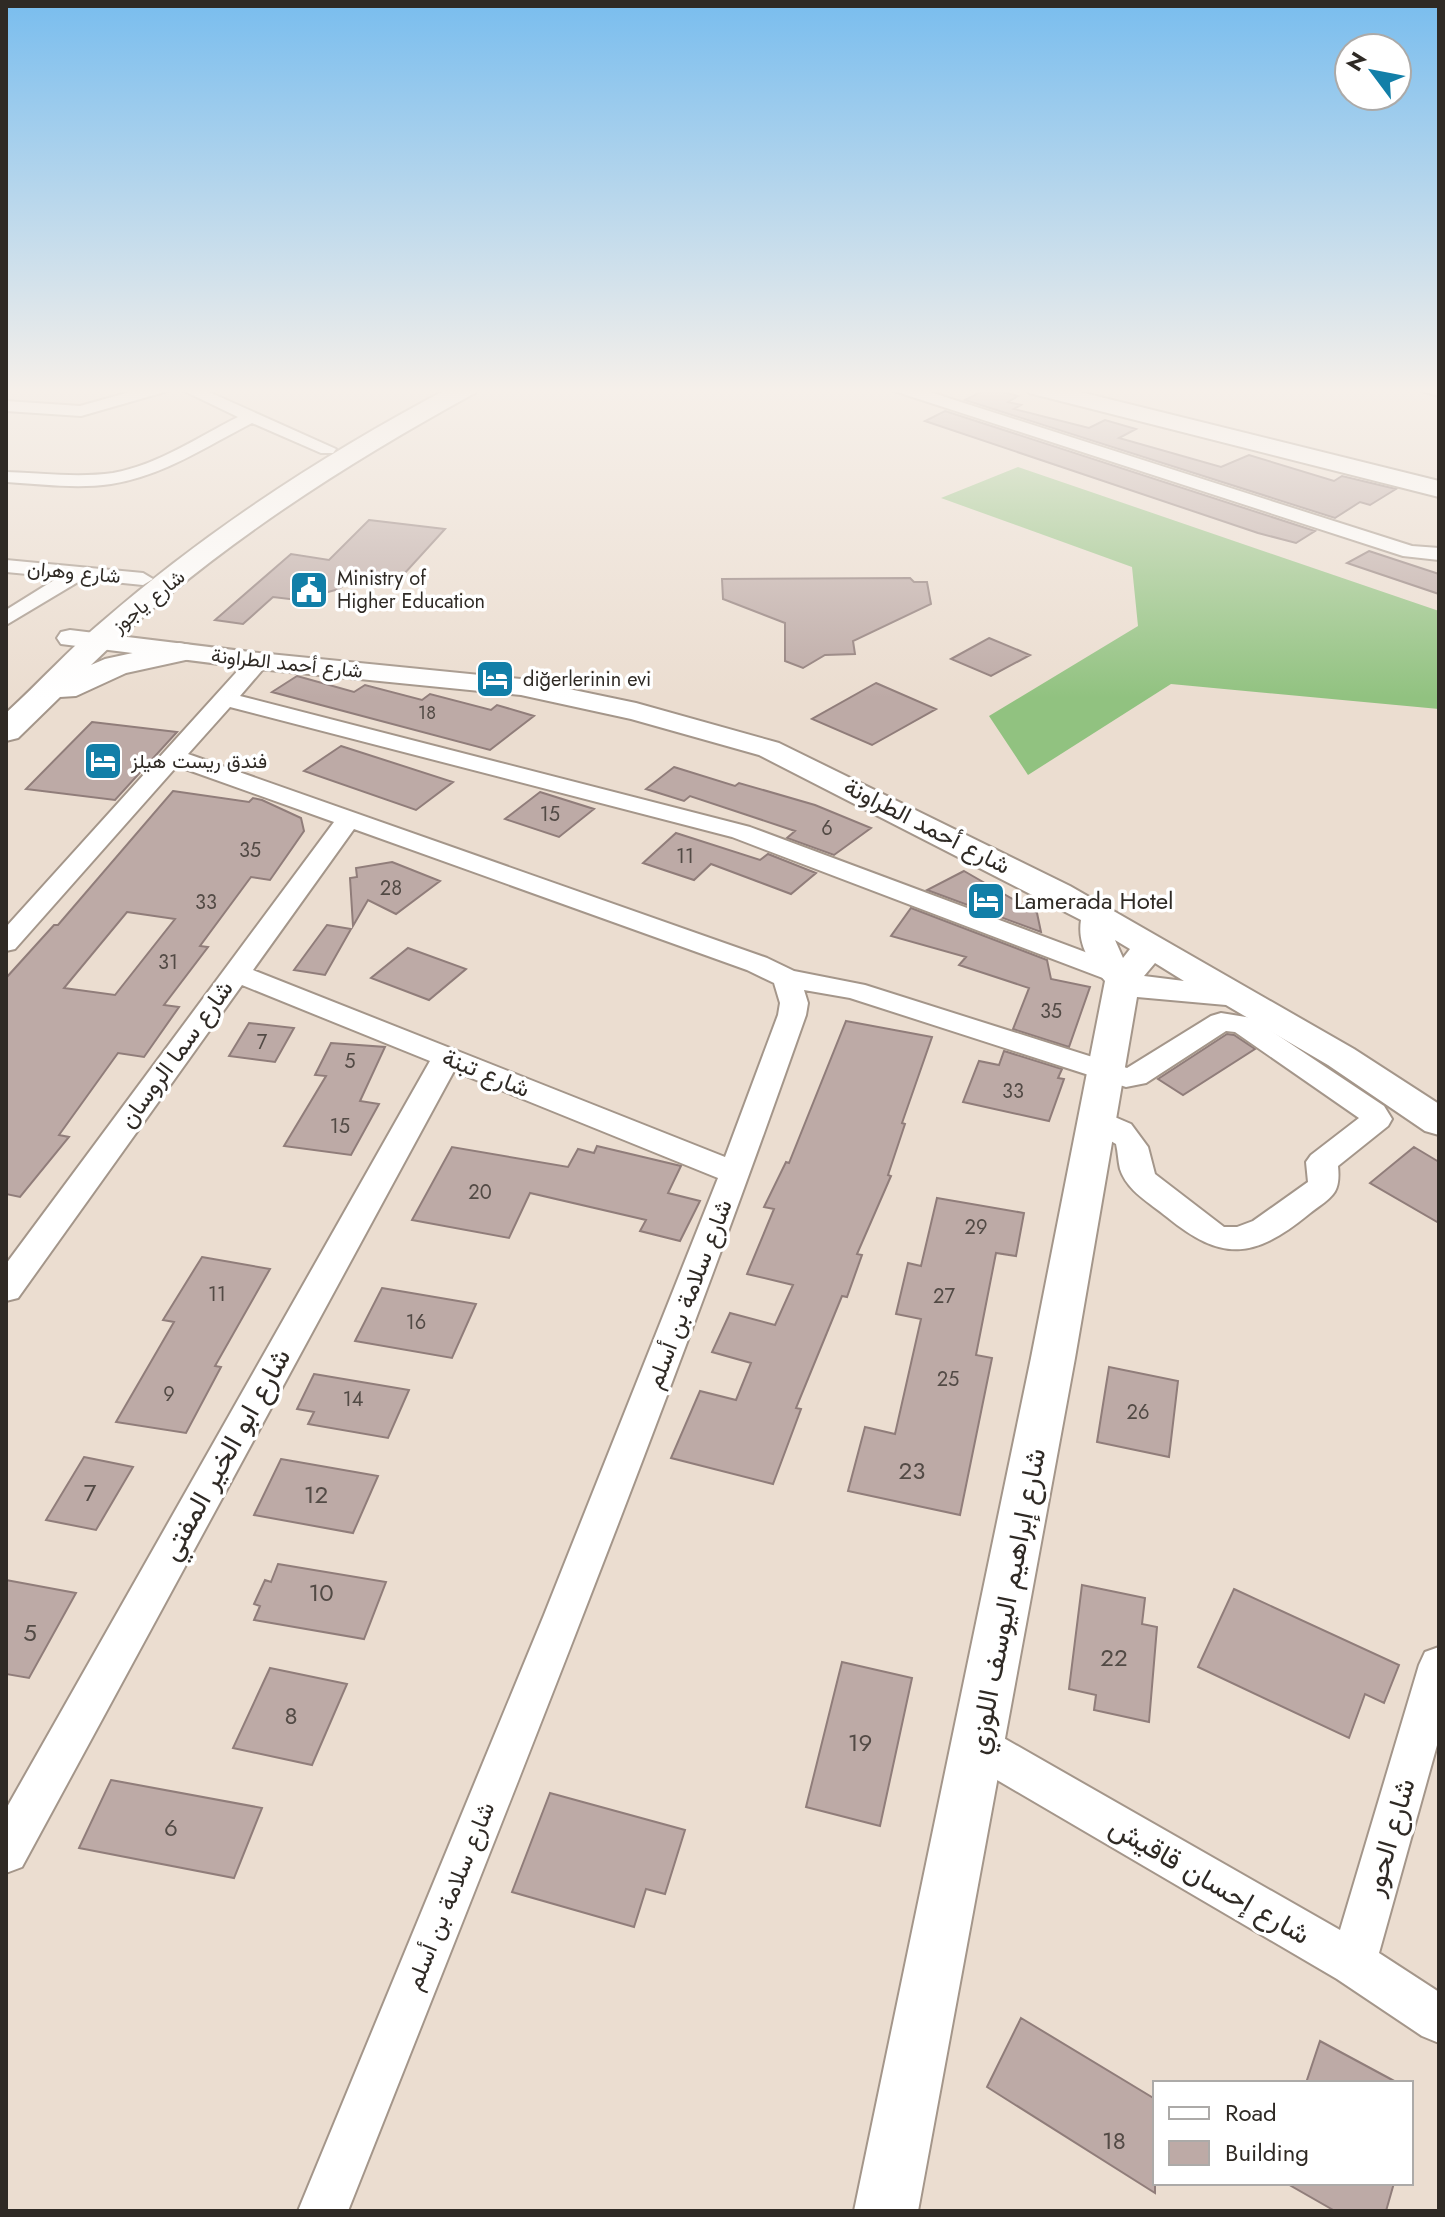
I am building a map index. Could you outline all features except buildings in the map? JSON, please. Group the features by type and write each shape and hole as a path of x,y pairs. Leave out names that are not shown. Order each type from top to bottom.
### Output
{"main road":[{"name":"شارع ياجوز","path":"6,731 41,700 92,633 143,579 263,491"},
{"name":"شارع ياجوز","path":"6,696 291,491"},
{"path":"41,700 116,666 179,652"}],"street":[{"path":"1223,491 1410,552 1439,554"},
{"name":"شارع وهران","path":"6,566 143,579"},
{"path":"6,619 79,573"},
{"name":"شارع أحمد الطراونة","path":"92,633 179,652 504,685"},
{"name":"شارع أحمد الطراونة","path":"92,633 261,641 429,667 636,712 769,749 957,841 1099,916 1341,1057 1439,1122"},
{"path":"6,943 259,661"},
{"path":"227,699 730,828 1125,982 1240,999"},
{"path":"174,757 577,899 757,964 786,978 855,991 1100,1095 1134,1149 1134,1163 1140,1178 1202,1228 1222,1238 1258,1233 1324,1186 1322,1162 1377,1119 1250,1027 1233,1021 1221,1022 1100,1095"},
{"name":"شارع سما الروسان","path":"6,1289 348,820"},
{"path":"1099,916 1096,940 1106,961 1125,982"},
{"path":"1125,982 1158,953"},
{"name":"شارع تبنة","path":"235,973 736,1173"},
{"name":"شارع سلامة بن أسلم","path":"323,2211 605,1510 736,1173 792,1015 794,1003 786,978"},
{"name":"شارع إبراهيم اليوسف اللوزي","path":"886,2211 978,1746 1100,1095 1125,982"},
{"name":"شارع ابو الخير المفتي","path":"6,1852 447,1057"},
{"name":"شارع الحور","path":"1353,1963 1439,1665"},
{"name":"شارع إحسان قاقيش","path":"978,1746 1353,1963 1439,2019"}],"green space":[{"path":"957,491 1090,491 1439,611 1439,709 1171,684 1028,775 989,716 1138,626 1132,567 941,498"}],"place":[{"name":"Ministry of Higher Education","path":"309,590"},
{"name":"diğerlerinin evi","path":"495,679"},
{"name":"فندق ريست هيلز","path":"103,761"},
{"name":"Lamerada Hotel","path":"986,901"}]}
